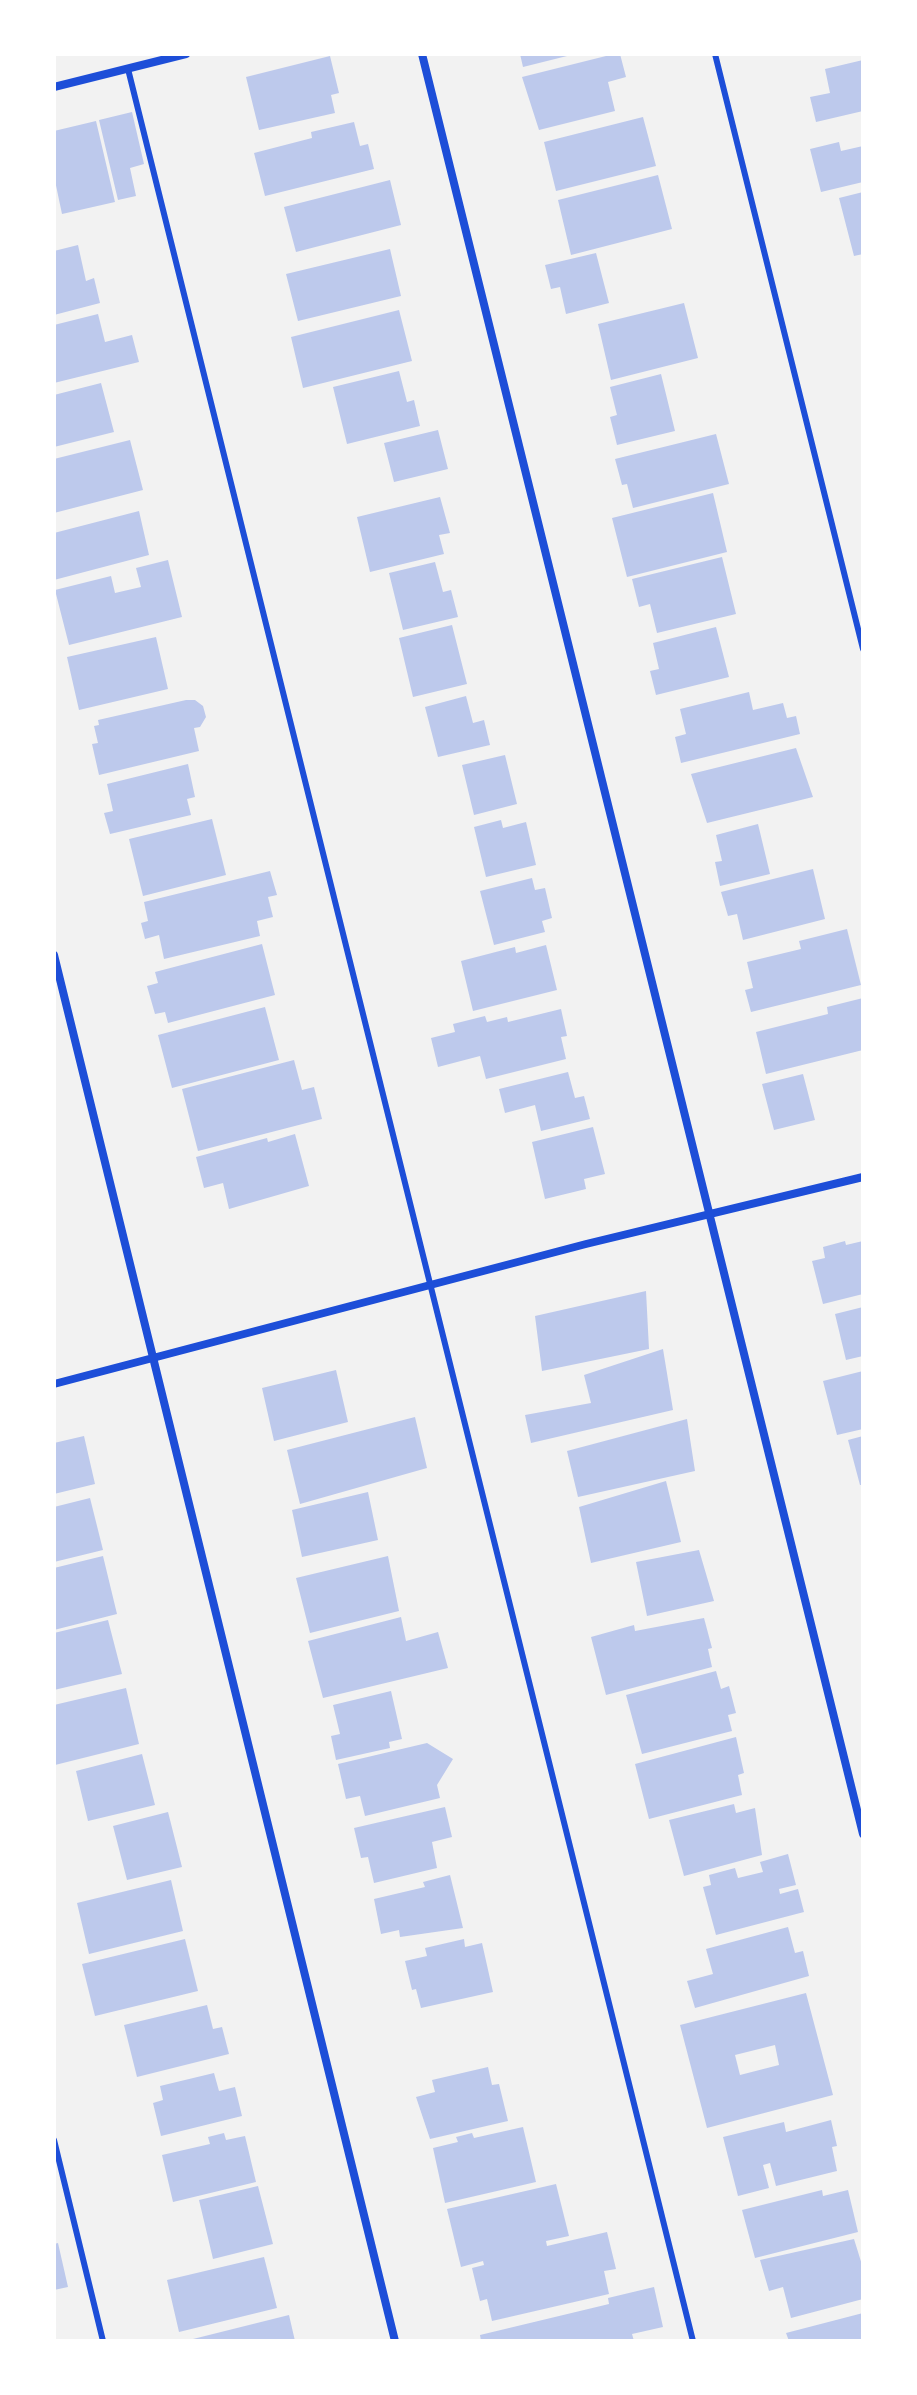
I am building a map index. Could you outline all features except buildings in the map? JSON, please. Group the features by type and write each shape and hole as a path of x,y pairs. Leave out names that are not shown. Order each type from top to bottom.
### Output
{"street":[{"path":"54,87 186,54"},
{"path":"422,54 863,1834"},
{"path":"54,955 395,2341"},
{"path":"54,1384 863,1177"}],"lane":[{"path":"715,54 863,649"},
{"path":"128,69 693,2341"},
{"path":"54,2140 103,2341"}]}
